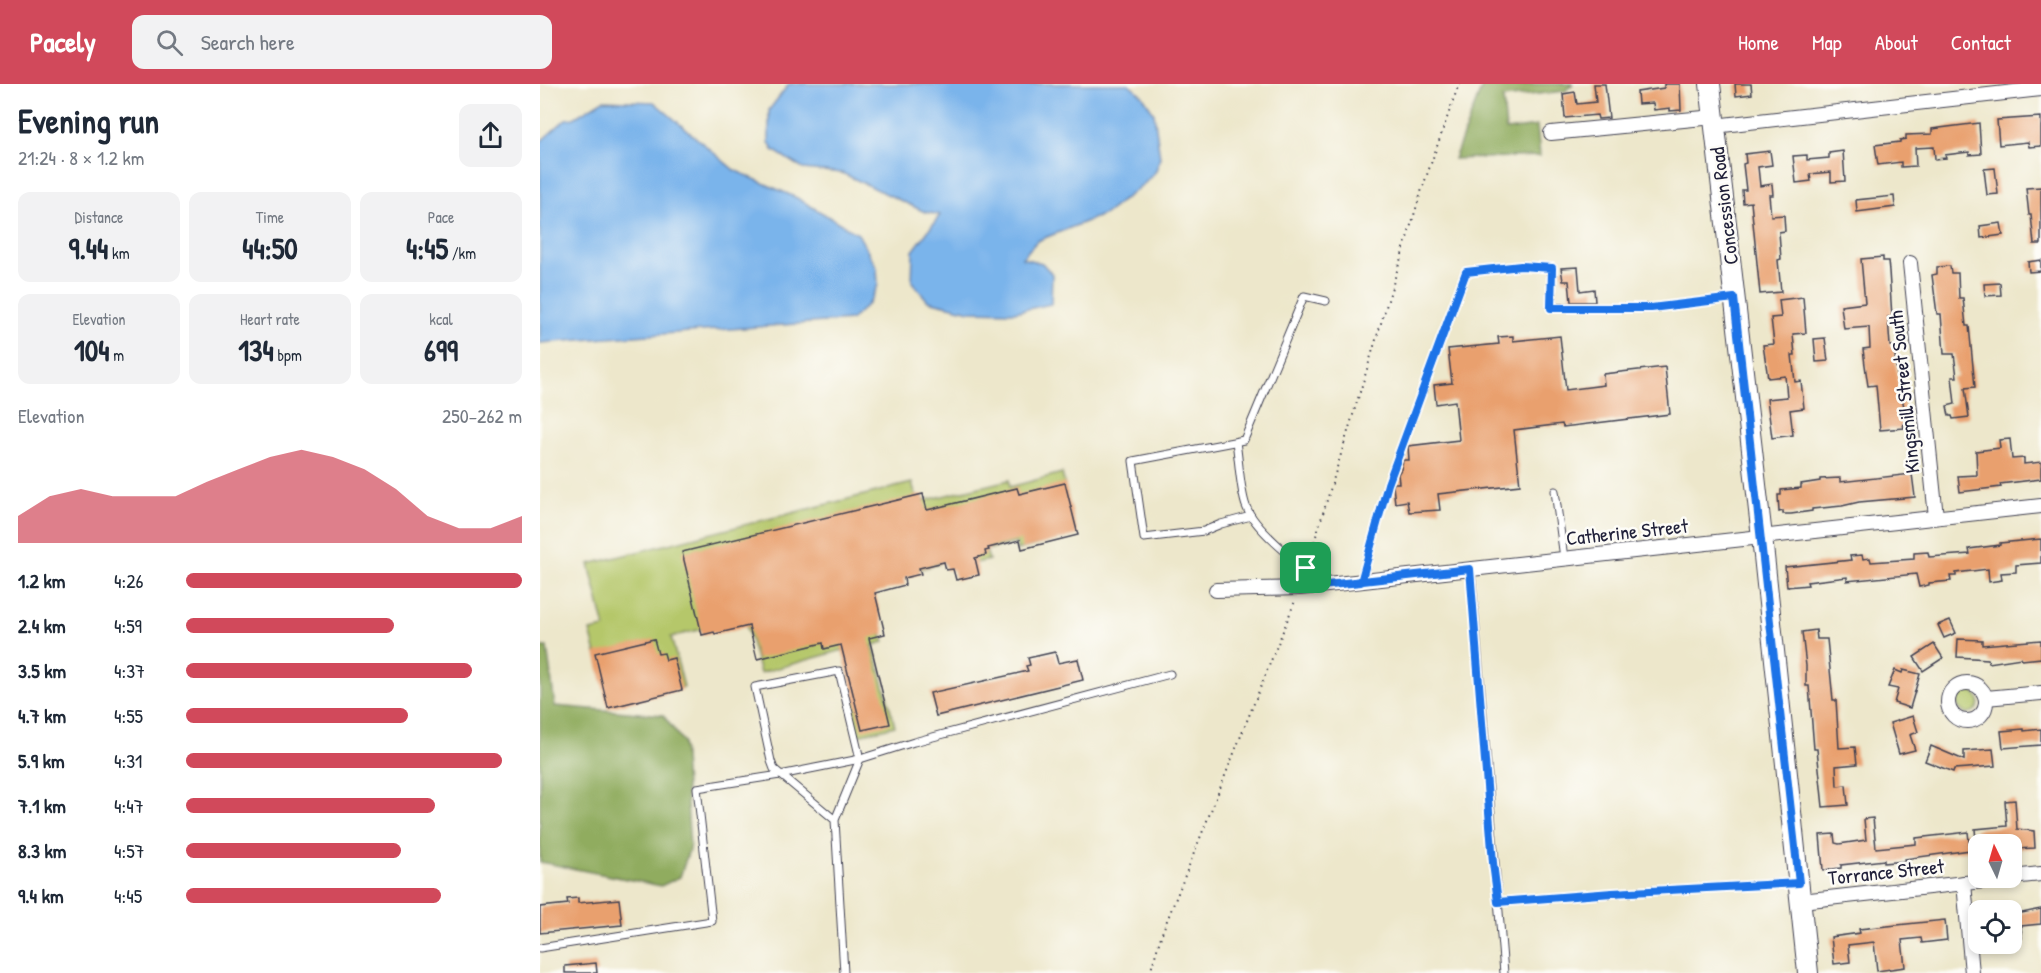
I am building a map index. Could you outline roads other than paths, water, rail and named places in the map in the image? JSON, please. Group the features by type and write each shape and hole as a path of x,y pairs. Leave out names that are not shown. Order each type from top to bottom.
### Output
{"street":[{"name":"Concession Road","path":"1710,84 1762,537 1808,973"},
{"path":"1551,133 1714,122 2041,89"},
{"name":"Kingsmill Street South","path":"1910,263 1936,517"},
{"name":"Catherine Street","path":"1216,590 1300,588 1361,582 2041,506"},
{"path":"1986,698 2041,693"},
{"name":"Torrance Street","path":"2022,877 2041,874"},
{"path":"1964,883 1972,973"},
{"name":"Torrance Street","path":"1800,892 1968,883"}],"lane":[{"path":"1361,582 1388,484 1466,272 1521,266 1552,268 1551,308 1651,308 1734,298"},
{"path":"1251,516 1204,531 1144,538 1133,461 1244,440 1304,296 1326,301"},
{"path":"1236,442 1245,505 1251,516 1274,541 1327,585"},
{"path":"1555,491 1564,558"},
{"path":"1470,569 1504,973"},
{"path":"835,820 780,775 771,761 756,687 839,671 860,759 835,820 844,973"},
{"path":"540,948 712,921 697,788 860,759 914,742 1170,674"},
{"path":"1498,902 1612,893 1800,892"}],"water":[{"path":"789,84 1129,84 1142,95 1154,113 1160,158 1156,171 1145,183 1105,214 1037,241 1022,258 1042,263 1052,274 1051,304 1014,312 970,311 928,301 912,282 913,251 940,215 925,212 842,173 803,169 773,150 769,142 769,110"},
{"path":"603,100 654,102 734,170 797,198 858,234 877,268 878,285 869,303 851,320 540,343 540,142 566,119 574,118"}]}
